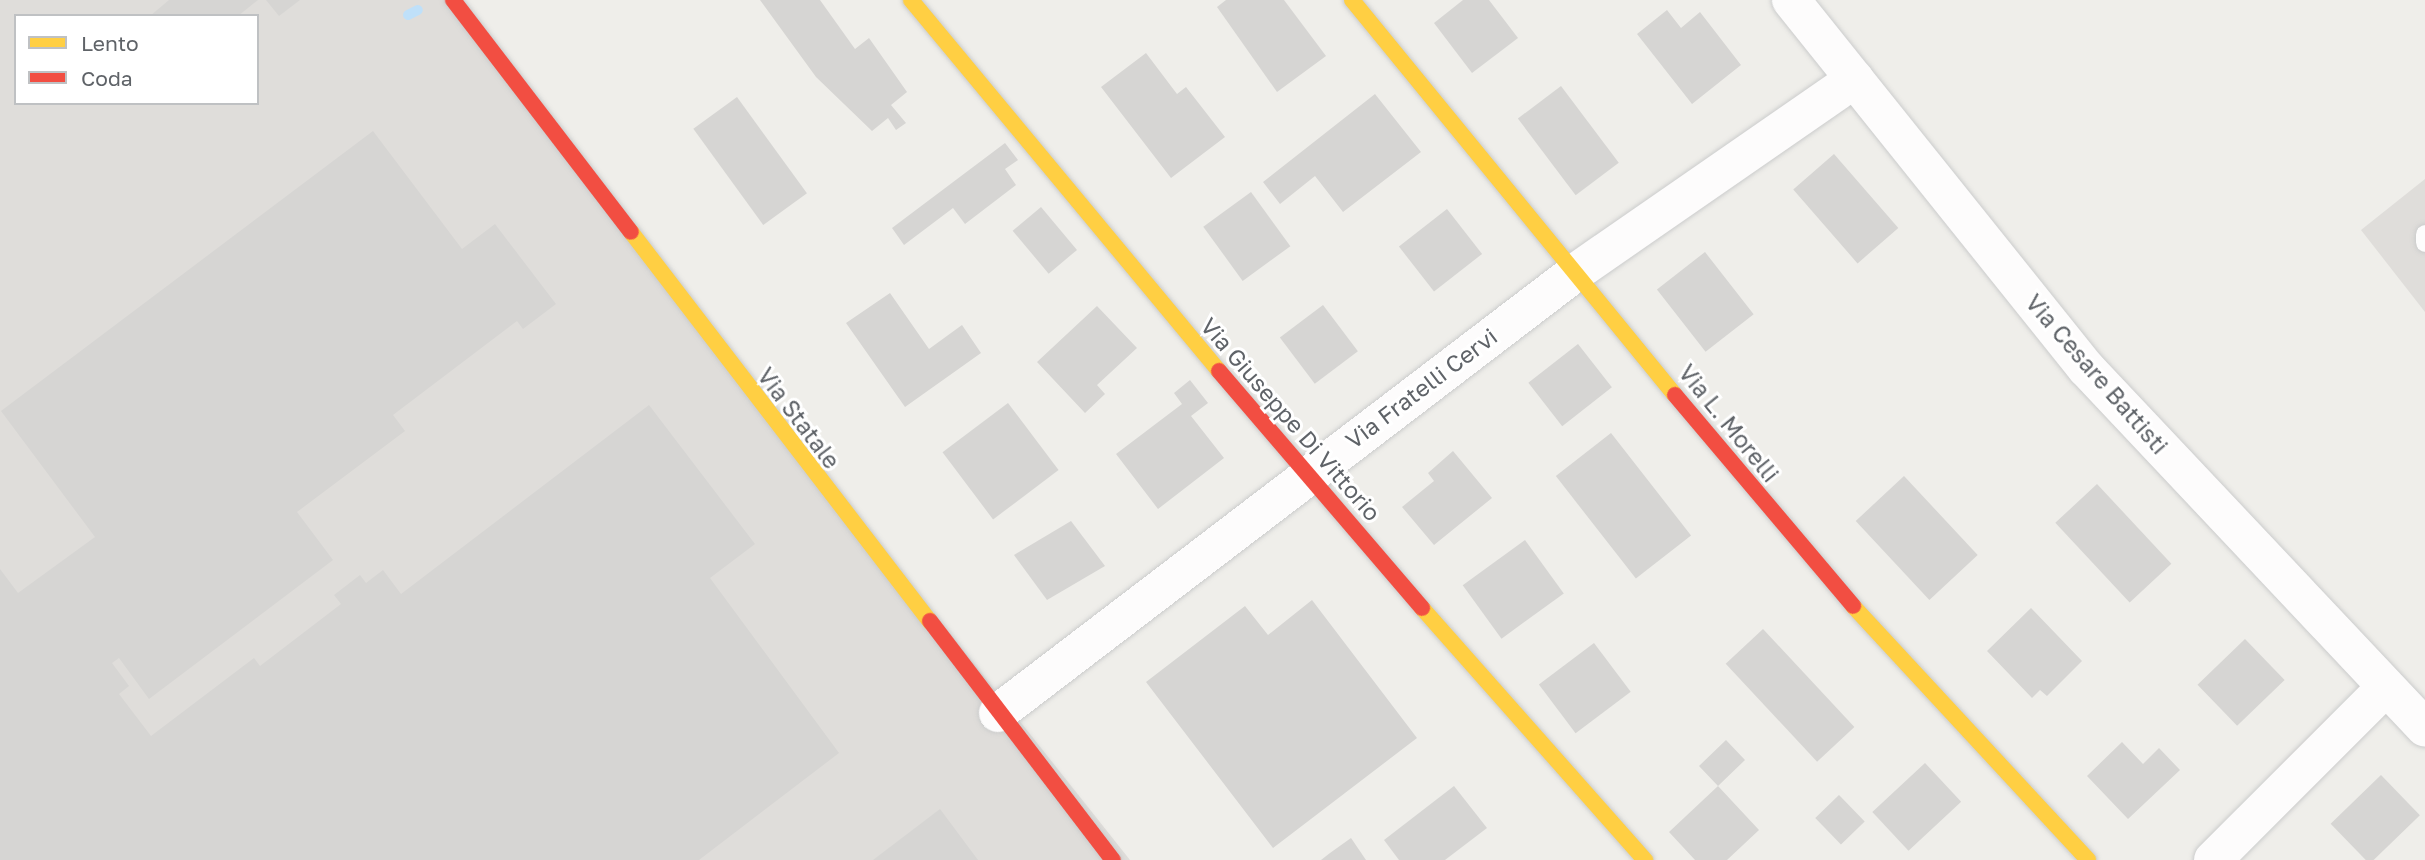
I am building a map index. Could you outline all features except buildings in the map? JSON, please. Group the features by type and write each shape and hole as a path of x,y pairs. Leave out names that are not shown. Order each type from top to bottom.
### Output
{"street":[{"name":"Via Statale","path":"453,0 1113,860"},
{"name":"Via Giuseppe Di Vittorio","path":"911,0 1307,473 1645,860"},
{"name":"Via L. Morelli","path":"1352,0 1802,550 2088,860"},
{"name":"Via Cesare Battisti","path":"1791,0 2086,368 2425,728"},
{"name":"Via Fratelli Cervi","path":"998,713 1307,473 1576,272 1855,79"},
{"path":"2213,860 2385,688"}],"lane":[{"path":"2425,234 2425,242"}],"shaded area":[{"path":"0,0 447,0 1130,860 0,860"},
{"path":"2425,179 2425,312 2361,230"}],"waterway":[{"path":"408,15 418,10"}],"traffic: slow":[{"path":"911,0 1219,371"},
{"path":"1352,0 1675,395"},
{"path":"631,232 930,621"},
{"path":"1853,606 2088,860"},
{"path":"1422,608 1645,860"}],"traffic: jam":[{"path":"453,0 631,232"},
{"path":"1219,371 1422,608"},
{"path":"1675,395 1853,606"},
{"path":"930,621 1113,860"}]}
